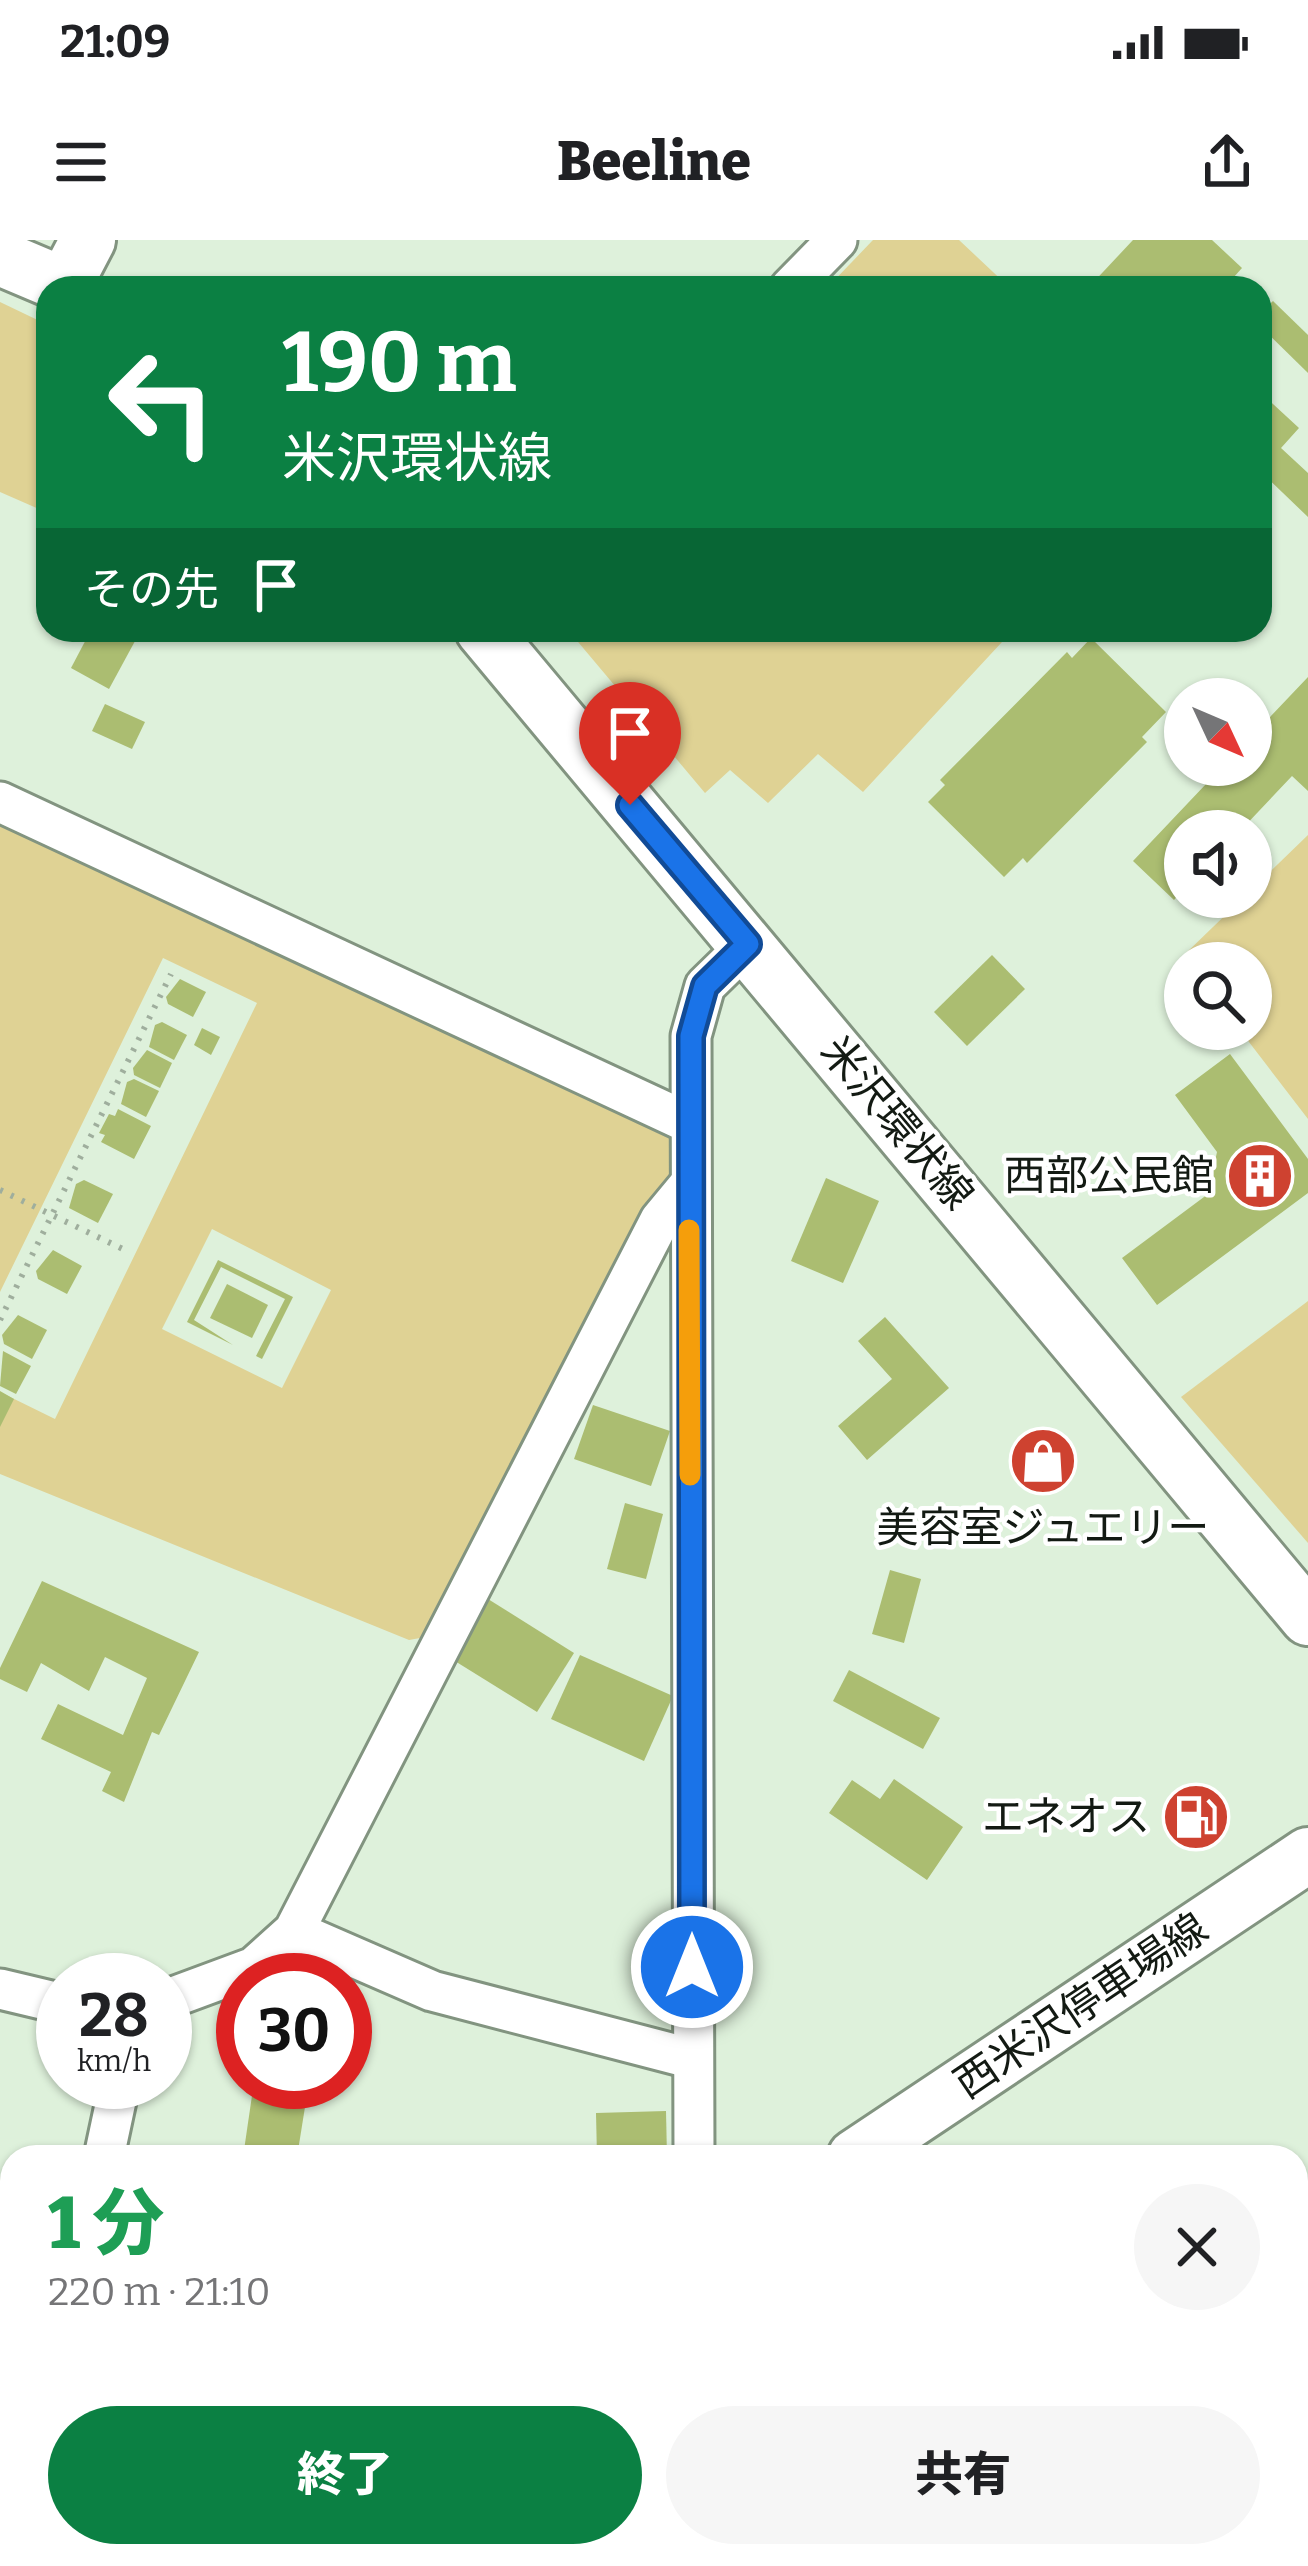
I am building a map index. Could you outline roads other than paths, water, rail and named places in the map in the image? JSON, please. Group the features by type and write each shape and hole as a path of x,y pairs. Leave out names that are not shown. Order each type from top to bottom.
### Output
{"main road":[{"path":"0,258 75,271"},
{"name":"米沢環状線","path":"493,642 1306,1613"},
{"name":"西米沢停車場線","path":"873,2145 1308,1855"}],"street":[{"path":"802,276 837,240"},
{"path":"0,802 688,1123"},
{"path":"694,2145 691,1036 705,986 748,944"},
{"path":"192,1990 254,1967 294,1931 660,1220 689,1185"},
{"path":"294,1931 432,1991 693,2059"},
{"path":"0,1989 36,1998"},
{"path":"107,2145 114,2109"}],"place":[{"name":"西部公民館","path":"1260,1176"},
{"name":"美容室ジュエリー","path":"1043,1461"},
{"name":"エネオス","path":"1196,1817"}]}
